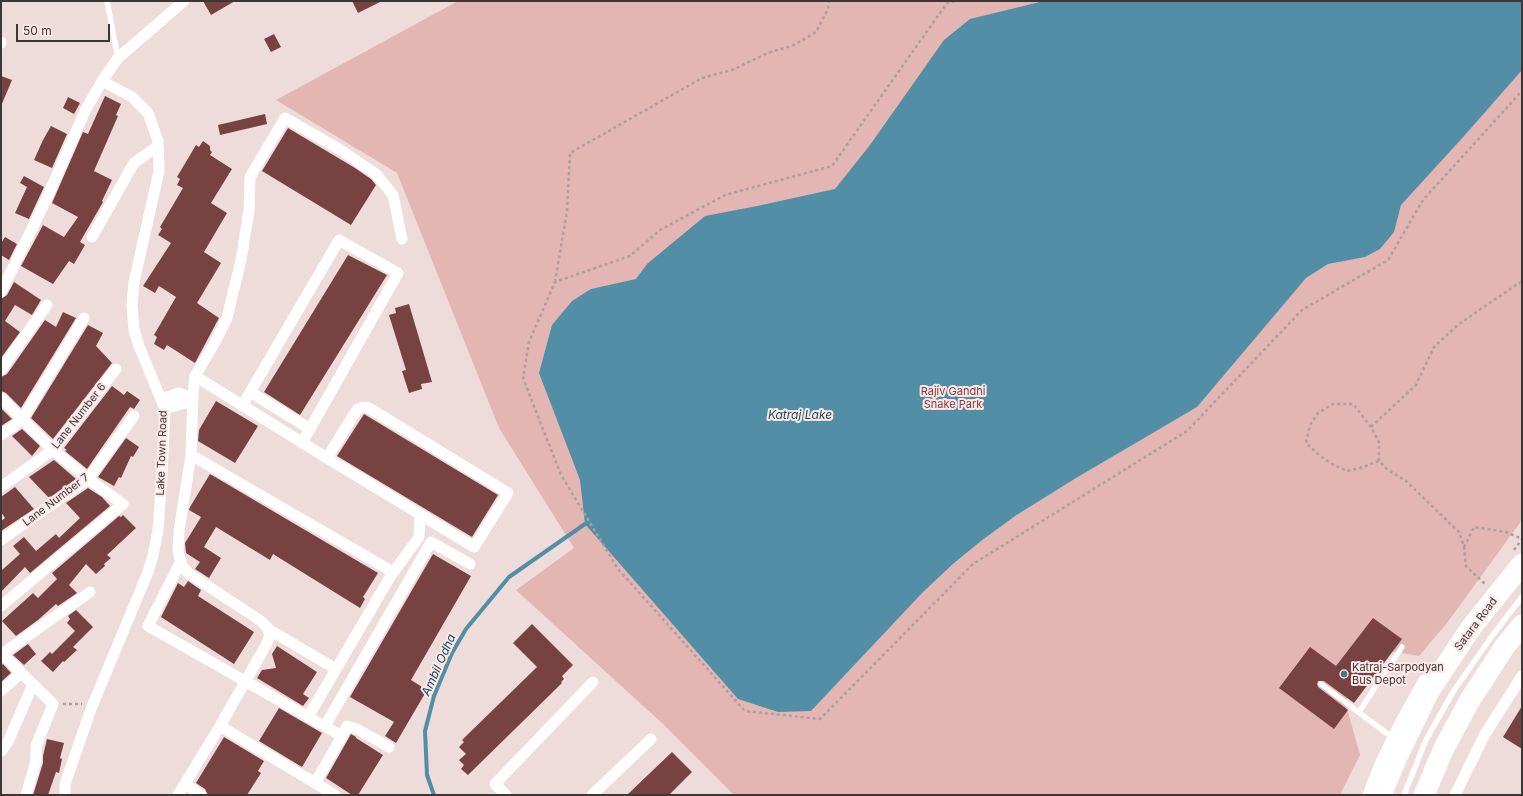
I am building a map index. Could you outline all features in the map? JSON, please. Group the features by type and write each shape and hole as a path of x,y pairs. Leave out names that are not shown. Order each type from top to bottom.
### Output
{"highway":[{"name":"Satara Road","path":"1383,780 1398,755 1428,693 1470,629 1522,564"},
{"path":"1424,795 1444,748 1470,700 1505,646 1519,632"}],"street":[{"path":"1,292 46,200 85,112 102,81 118,58 184,1"},
{"name":"Lake Town Road","path":"65,795 65,784 91,709 148,572 158,530 162,475 163,404 134,330 132,305 134,282 159,170 158,141 148,113 132,97 102,81"},
{"path":"336,668 268,629 260,620 188,573 181,561 178,550 179,531 191,455 190,395 195,376 227,318 242,253 249,211 250,177 285,118 339,149 376,174 393,195 402,239"},
{"path":"92,237 134,163 158,146"},
{"path":"242,406 339,240 398,273 302,443"},
{"path":"1,370 46,305"},
{"path":"1,435 22,420 84,318"},
{"name":"Lane Number 6","path":"1,487 53,450 116,369"},
{"path":"195,376 302,443 474,547 508,493 369,408 364,407 358,409 327,458"},
{"path":"250,392 310,429"},
{"path":"163,404 184,403 190,395"},
{"path":"1,398 53,450 88,479 123,504 1,606"},
{"name":"Lane Number 7","path":"1,540 88,479 134,416"},
{"path":"191,455 393,572 392,574"},
{"path":"308,717 392,574 418,537 420,515"},
{"path":"325,726 431,542 470,564"},
{"path":"181,561 148,626 342,736"},
{"path":"26,795 36,761 36,746 53,704 1,654 90,592"},
{"path":"178,795 220,726 266,644 270,635 268,629"},
{"path":"1368,795 1383,780 1393,738 1417,691 1435,664 1454,654"},
{"path":"1,691 20,672"},
{"path":"1455,795 1485,734 1522,676"},
{"path":"506,795 495,784 593,682"},
{"path":"1,752 8,742 33,684"},
{"path":"220,726 334,795"},
{"path":"315,783 347,726 357,729 389,748"},
{"path":"592,795 651,739"},
{"path":"185,784 201,795"}],"lane":[{"path":"107,1 118,58"},
{"path":"1404,795 1426,740 1453,692 1492,636 1522,597"},
{"path":"1359,712 1402,647"},
{"path":"1321,684 1393,738"}],"path":[{"path":"829,1 828,9 816,32 794,45 768,53 732,70 702,78 570,153 567,211 555,282 529,342 523,378 561,475 618,569 746,711 820,720 973,564 1187,431 1302,310 1388,260 1423,200 1522,91"},
{"path":"555,282 630,256 660,230 725,196 832,166 947,3 955,1"},
{"path":"1371,427 1416,384 1434,347 1459,324 1522,281"},
{"path":"1379,461 1347,471 1332,464 1306,443 1310,425 1318,413 1333,404 1353,404 1371,427 1379,442 1379,461 1388,470 1406,481 1459,532 1464,547 1466,566 1486,585"},
{"path":"1464,547 1474,527 1506,532 1522,539"},
{"path":"60,704 82,704"}],"green space":[{"name":"Rajiv Gandhi Snake Park","path":"458,1 1522,1 1522,520 1447,623 1419,656 1383,650 1345,701 1360,755 1340,795 734,795 664,725 516,590 574,548 499,428 397,173 276,100"}],"water":[{"name":"Katraj Lake","path":"1044,1 1522,1 1522,70 1401,205 1394,232 1380,249 1365,257 1328,264 1306,278 1197,407 1076,478 1015,516 981,541 954,563 923,592 811,711 778,712 738,699 585,524 580,480 539,373 552,325 572,301 591,289 636,279 647,264 705,216 835,189 870,145 944,40 970,19"}],"building":[{"path":"203,1 235,1 211,15"},
{"path":"352,1 382,1 358,13"},
{"path":"274,34 281,47 271,52 264,39"},
{"path":"1,76 12,80 1,106"},
{"path":"105,96 121,104 116,115 118,116 94,171 112,180 102,201 103,202 80,242 85,245 74,264 69,261 53,284 21,266 43,225 64,237 78,217 52,203 83,132 88,134"},
{"path":"68,97 80,103 74,114 63,108"},
{"path":"265,114 267,124 220,135 218,125"},
{"path":"51,126 67,134 52,168 34,160"},
{"path":"288,128 355,168 371,179 376,185 351,225 262,171"},
{"path":"203,141 210,146 210,150 212,152 210,155 232,169 211,203 227,213 204,252 221,263 197,303 219,318 195,363 167,345 164,350 154,344 157,337 154,335 176,297 159,286 155,293 143,286 171,243 158,235 162,229 160,227 183,188 177,185 180,179 177,177 196,145 199,147"},
{"path":"24,176 44,187 29,219 15,213 27,187 20,183"},
{"path":"5,237 17,244 9,260 1,255 1,243"},
{"path":"348,255 387,275 300,415 264,392"},
{"path":"14,282 41,300 32,315 15,305 5,321 20,332 1,358 1,299 7,295"},
{"path":"409,304 432,382 421,384 422,389 409,393 402,371 406,370 389,315 396,313 395,308"},
{"path":"63,312 76,318 21,408 6,393 1,391 1,377 7,374 45,320 56,327"},
{"path":"88,325 103,333 96,346 112,363 53,439 31,418"},
{"path":"112,386 124,395 127,391 140,400 134,409 130,407 87,469 65,451 67,450 64,448"},
{"path":"216,401 258,426 235,463 198,441 199,430"},
{"path":"1,408 12,419 1,426"},
{"path":"364,414 498,495 472,537 337,456"},
{"path":"22,429 40,446 32,456 12,436"},
{"path":"126,438 139,447 133,457 131,456 121,478 119,477 114,486 98,477"},
{"path":"54,460 76,479 49,498 29,477"},
{"path":"210,474 378,573 363,597 365,599 360,608 273,554 270,560 216,527 204,547 221,558 209,578 195,569 200,562 186,553 185,543 201,517 189,510"},
{"path":"15,487 34,509 1,531 1,521 5,518 1,512 1,497"},
{"path":"88,488 102,497 110,506 30,573 25,567 1,592 1,571 20,554 13,546 24,537 36,551 56,534 59,538 80,518 66,503"},
{"path":"123,515 136,528 107,555 111,558 104,564 105,566 96,574 86,564 69,585 77,593 58,606 56,604 38,620 16,636 2,621 33,593 38,598 57,579 52,573 119,516 121,517"},
{"path":"433,554 471,576 411,680 427,690 396,743 385,736 394,722 350,697"},
{"path":"188,581 201,590 198,596 254,632 234,664 161,617 178,583 184,587"},
{"path":"76,610 93,627 73,647 77,650 64,662 63,661 53,672 41,661 50,652 52,654 75,631 67,623 70,619 68,616"},
{"name":"Katraj-Sarpodyan Bus Depot","path":"1373,618 1402,639 1354,703 1324,681 1318,681 1318,687 1348,710 1334,729 1279,688 1310,647 1336,666"},
{"path":"532,624 573,665 562,676 564,679 561,682 562,683 468,775 461,769 464,765 459,760 466,754 459,747 464,742 462,740 537,667 513,643"},
{"path":"28,644 36,654 24,665 13,655"},
{"path":"277,646 317,672 303,694 309,698 303,706 257,678 262,670 276,668 272,654"},
{"path":"3,664 11,673 1,682 1,666"},
{"path":"1522,706 1522,749 1503,737"},
{"path":"279,708 322,733 302,767 259,741"},
{"path":"351,734 383,755 358,795 352,795 326,778"},
{"path":"224,737 264,761 258,771 261,773 247,795 208,795 205,789 196,783"},
{"path":"47,739 64,743 60,758 62,759 59,773 56,772 48,795 33,795 43,763"},
{"path":"672,752 692,772 669,795 627,795"}],"waterway":[{"name":"Ambil Odha","path":"434,795 427,775 425,731 434,696 452,653 466,629 509,577 585,524"}],"place":[{"name":"Katraj-Sarpodyan Bus Depot","path":"1344,674"}]}
